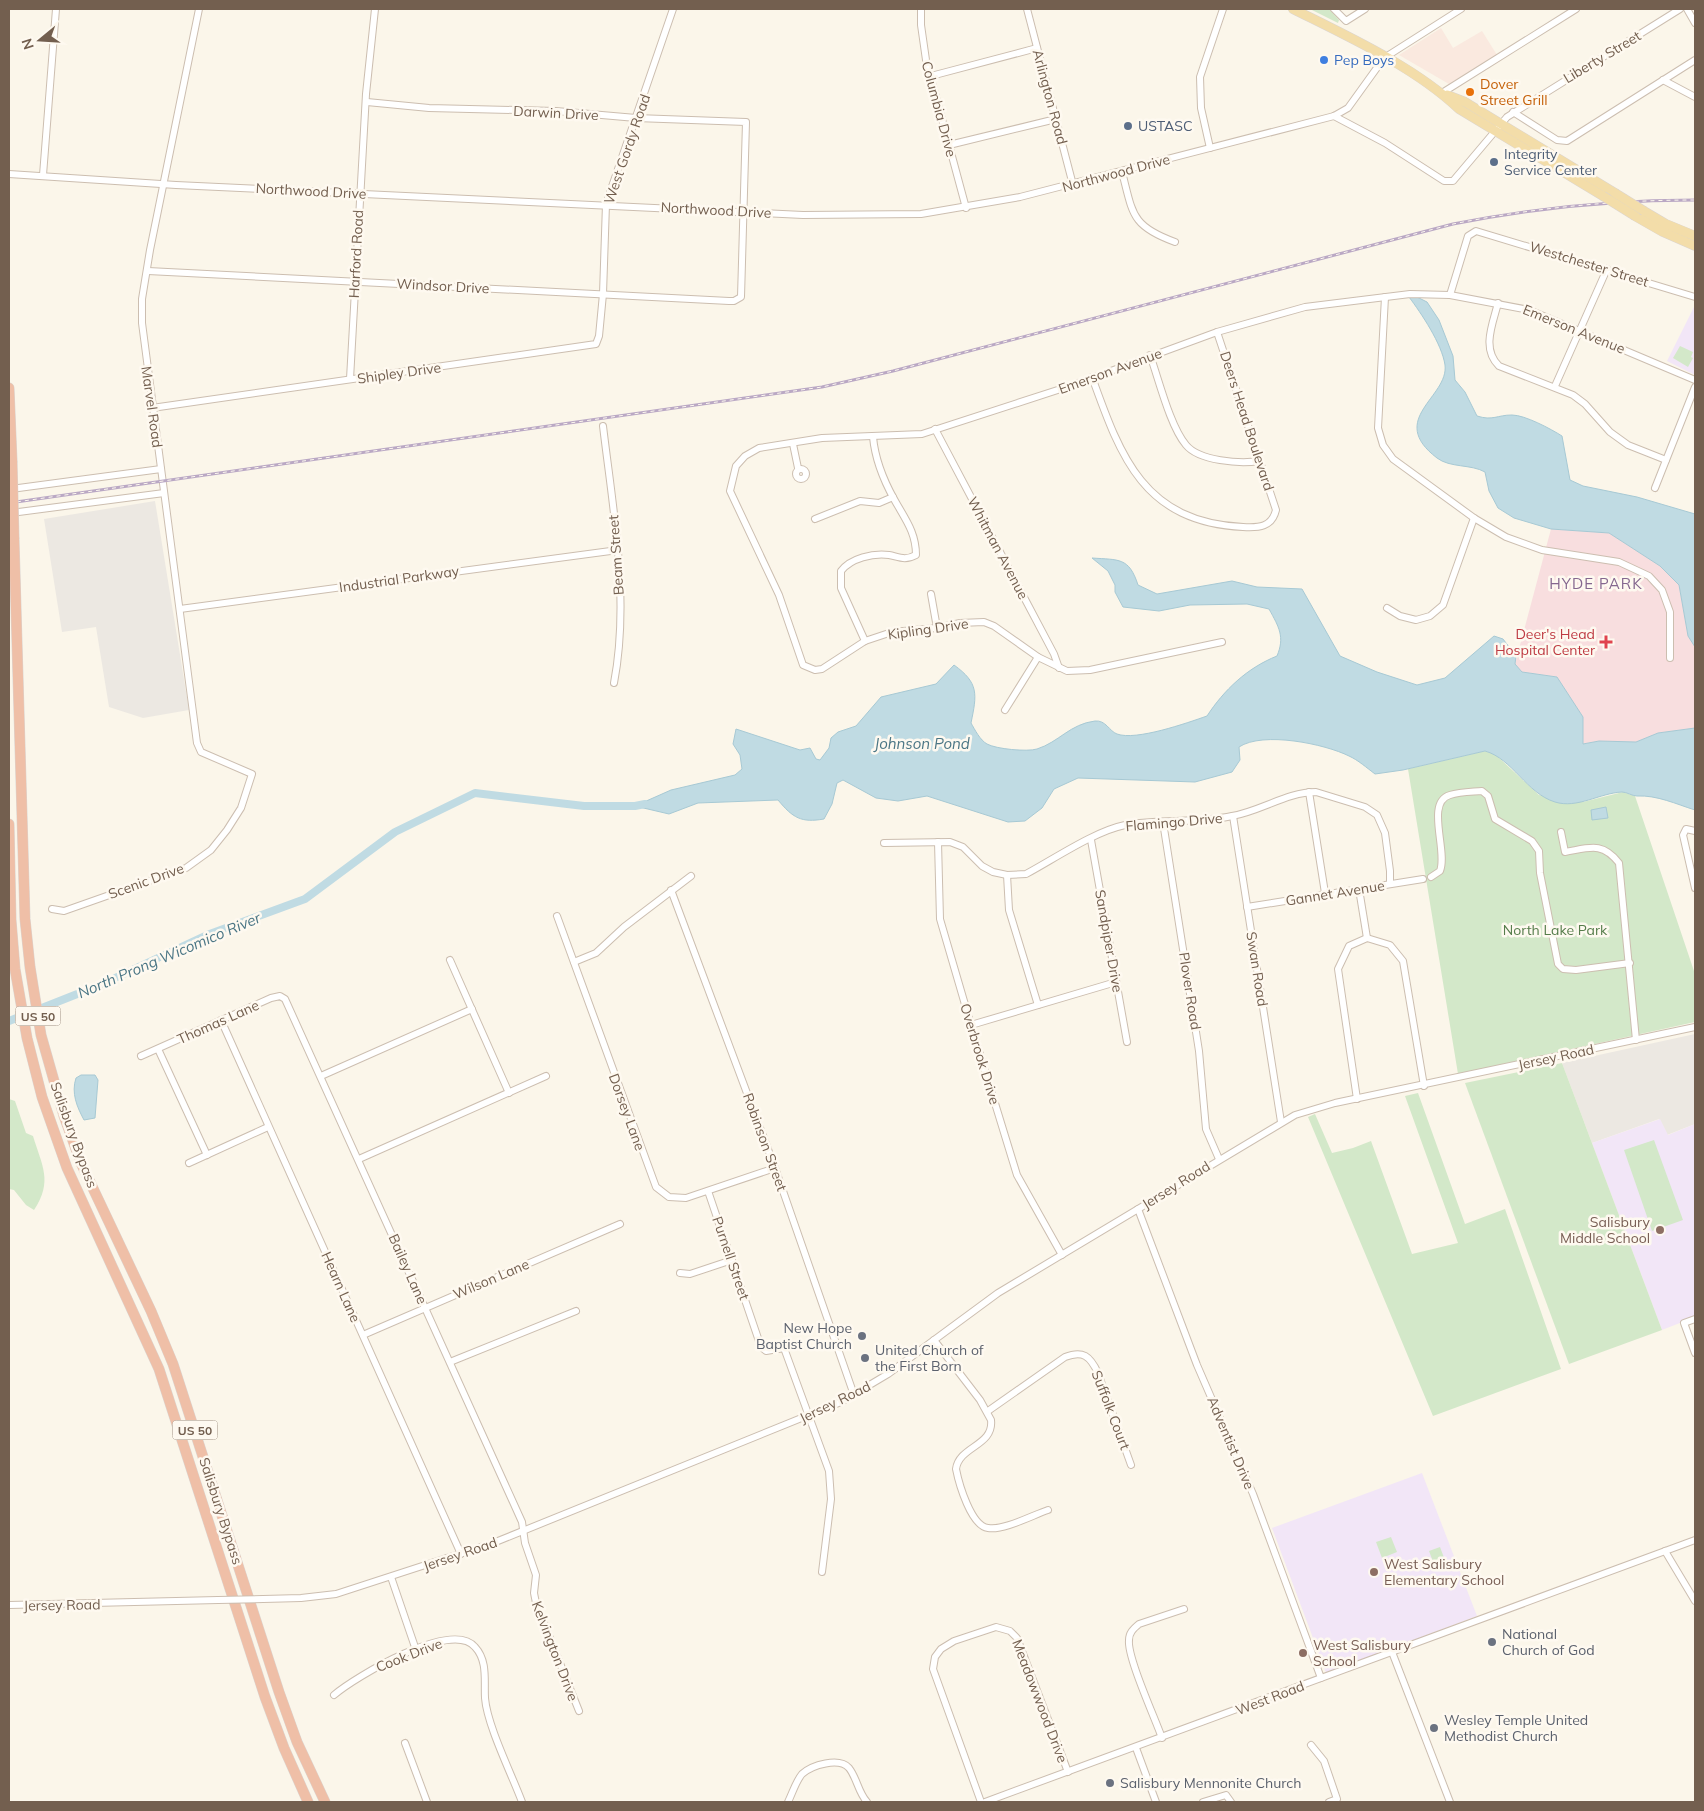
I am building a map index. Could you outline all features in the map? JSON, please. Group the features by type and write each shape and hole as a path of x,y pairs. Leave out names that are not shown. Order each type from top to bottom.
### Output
{"highway":[{"path":"9,388 12,462"},
{"name":"Salisbury Bypass","path":"9,428 12,462 24,881 30,967 49,1065 64,1116 81,1163 151,1311 173,1364 282,1700 297,1742 325,1802"},
{"name":"Salisbury Bypass","path":"9,824 11,920 15,969 34,1069 67,1168 159,1369 265,1697 284,1748 308,1802"}],"main road":[{"path":"1293,9 1384,58 1442,93 1464,102 1498,127 1635,216 1663,232 1695,246"},
{"path":"1498,127 1666,224 1695,236"}],"street":[{"path":"43,175 56,9"},
{"name":"Marvel Road","path":"199,9 142,299 142,323 197,742 201,752 252,774"},
{"name":"Harford Road","path":"350,379 354,282 366,102 375,9"},
{"name":"West Gordy Road","path":"603,294 606,204 673,9"},
{"name":"Columbia Drive","path":"921,9 924,48 966,208"},
{"name":"Arlington Road","path":"1027,9 1073,185"},
{"path":"1210,148 1201,108 1200,77 1222,9"},
{"path":"1334,9 1346,21 1365,9"},
{"path":"1384,58 1461,9"},
{"path":"1442,93 1576,9"},
{"name":"Liberty Street","path":"1334,116 1385,143 1444,181 1450,182 1458,178 1498,127 1513,112 1680,9"},
{"path":"1687,9 1695,23"},
{"path":"931,76 1037,48"},
{"name":"Northwood Drive","path":"9,174 360,194 606,204 803,215 921,214 966,208 1073,185 1334,116 1343,112 1354,101 1384,58"},
{"path":"1513,112 1557,140 1567,141 1695,60"},
{"path":"1663,80 1695,97"},
{"name":"Darwin Drive","path":"366,102 429,108 556,111 636,118 746,122 745,211"},
{"path":"948,145 1056,119"},
{"path":"1122,172 1136,219 1152,233 1175,242"},
{"name":"Windsor Drive","path":"148,271 734,301 738,300 741,296 745,211"},
{"name":"Westchester Street","path":"1450,295 1468,236 1476,231 1483,231 1695,297"},
{"path":"1555,386 1607,269"},
{"name":"Shipley Drive","path":"152,408 592,346 598,342 600,336 603,294"},
{"name":"Emerson Avenue","path":"806,668 802,665 776,587 734,503 730,491 736,466 745,456 759,448 822,438 922,434 1024,402 1217,332 1305,307 1410,294 1450,295 1529,310 1695,380"},
{"path":"1385,297 1378,417 1380,436 1393,459 1474,518 1506,537 1542,550 1619,562 1649,576 1662,590 1670,612 1670,658"},
{"path":"1498,303 1488,348 1494,362 1506,370 1555,386 1580,400 1610,432 1628,444 1666,460"},
{"name":"Deers Head Boulevard","path":"1092,377 1126,461 1139,478 1172,509 1207,520 1250,527 1268,524 1274,519 1276,510 1217,332"},
{"path":"1150,355 1175,425 1185,445 1199,453 1226,461 1259,461"},
{"path":"1655,488 1695,387"},
{"name":"Beam Street","path":"603,426 618,550 619,657 614,683"},
{"name":"Whitman Avenue","path":"935,429 1060,668"},
{"path":"865,641 841,588 841,572 854,562 869,556 890,556 904,559 916,556 916,541 910,524 893,498 875,456 873,437"},
{"path":"793,444 798,468"},
{"path":"9,489 161,469"},
{"path":"9,513 164,493"},
{"path":"815,519 860,500 879,503 893,498"},
{"path":"1387,608 1400,616 1416,620 1435,613 1443,604 1474,518"},
{"name":"Industrial Parkway","path":"180,609 618,550"},
{"path":"931,594 937,628"},
{"name":"Kipling Drive","path":"806,668 822,669 865,641 892,632 937,628 960,623 984,622 994,626 1038,657 1067,670 1090,670 1222,642"},
{"path":"1005,710 1038,657"},
{"name":"Scenic Drive","path":"52,909 64,911 186,868 211,850 227,830 241,808 252,774"},
{"path":"1431,877 1440,871 1443,861 1437,815 1439,805 1451,794 1482,791 1488,796 1496,819 1532,841 1539,851 1541,881 1558,964 1563,969 1576,970 1630,963"},
{"path":"1309,792 1325,893"},
{"name":"Flamingo Drive","path":"884,843 938,842 957,844 968,850 986,869 1007,875 1026,874 1090,840 1125,825 1233,816 1268,803 1309,792 1328,794 1365,807 1377,815 1385,833 1390,884"},
{"name":"Swan Road","path":"1233,816 1281,1122"},
{"name":"Plover Road","path":"1163,822 1199,1051 1206,1129 1219,1159"},
{"path":"1695,830 1686,829 1683,832 1695,888"},
{"path":"1561,832 1565,852 1595,847 1610,851 1619,863 1636,1040"},
{"name":"Sandpiper Drive","path":"1090,840 1127,1042"},
{"name":"Overbrook Drive","path":"938,842 940,918 971,1025 1017,1175 1062,1255"},
{"path":"1007,875 1009,910 1038,1004"},
{"path":"574,962 596,952 624,926 691,876"},
{"name":"Gannet Avenue","path":"1247,907 1325,893 1359,890 1423,879"},
{"name":"Robinson Street","path":"671,890 775,1168 854,1395"},
{"path":"1359,890 1367,938"},
{"name":"Dorsey Lane","path":"557,916 653,1183 664,1195 674,1199 686,1198 775,1168"},
{"path":"1357,1099 1338,969 1348,946 1367,938 1390,945 1403,961 1424,1086"},
{"path":"450,960 509,1093"},
{"path":"971,1025 1116,982"},
{"name":"Thomas Lane","path":"141,1056 276,996 283,997 290,1008"},
{"name":"Bailey Lane","path":"290,1008 508,1490 524,1532"},
{"path":"321,1076 472,1008"},
{"name":"Hearn Lane","path":"221,1020 461,1554"},
{"name":"Jersey Road","path":"9,1606 325,1596 461,1554 524,1532 808,1416 854,1395 888,1374 998,1293 1281,1122 1306,1111 1695,1027"},
{"path":"158,1049 207,1155"},
{"path":"359,1159 546,1076"},
{"path":"189,1163 268,1127"},
{"name":"Purnell Street","path":"708,1191 761,1347 767,1351 784,1348 808,1416"},
{"name":"Adventist Drive","path":"1138,1209 1197,1365 1248,1482 1321,1678"},
{"name":"Wilson Lane","path":"363,1335 620,1224"},
{"path":"680,1273 690,1274 732,1260"},
{"path":"450,1362 576,1311"},
{"path":"1695,1319 1684,1323 1695,1352"},
{"path":"934,1340 988,1411 992,1424 989,1433 961,1455 956,1469 977,1522 985,1528 995,1528 1048,1510"},
{"name":"Suffolk Court","path":"988,1411 1065,1357 1077,1353 1084,1354 1089,1357 1095,1367 1132,1465"},
{"path":"808,1416 827,1463 830,1481 831,1499 822,1572"},
{"name":"Kelvington Drive","path":"524,1532 536,1575 534,1593 536,1603 579,1711"},
{"name":"West Road","path":"983,1802 1136,1748 1695,1540"},
{"path":"1664,1551 1695,1601"},
{"path":"391,1577 416,1650"},
{"path":"1162,1738 1132,1660 1128,1639 1133,1629 1139,1624 1184,1609"},
{"name":"Meadowwood Drive","path":"983,1802 933,1668 935,1657 943,1646 985,1630 1004,1628 1017,1638 1068,1772"},
{"name":"Cook Drive","path":"334,1695 369,1670 416,1650 456,1639 469,1642 475,1646 485,1671 487,1706 522,1802"},
{"path":"1392,1652 1450,1802"},
{"path":"404,1743 427,1802"},
{"path":"1311,1744 1324,1761 1338,1801 1329,1802"},
{"path":"1136,1748 1156,1802"},
{"path":"788,1802 800,1777 806,1771 836,1762 845,1765 850,1770 860,1794 867,1802"},
{"path":"1203,1802 1226,1795 1231,1802"}],"shaded area":[{"path":"1441,28 1453,48 1482,31 1497,55 1449,84 1399,55"},
{"path":"1695,305 1695,375 1667,361"},
{"path":"155,501 189,710 143,718 109,707 96,627 62,632 44,519"},
{"name":"Deer's Head Hospital Center","path":"1551,529 1609,533 1660,566 1679,585 1688,636 1695,647 1695,728 1658,733 1636,742 1599,741 1582,744 1583,717 1557,677 1522,672 1515,664"},
{"path":"1695,1034 1695,1124 1667,1135 1659,1119 1592,1143 1562,1063"},
{"name":"Salisbury Middle School","path":"1660,1119 1668,1135 1695,1124 1695,1317 1662,1330 1592,1143"},
{"name":"West Salisbury Elementary School","path":"1422,1473 1477,1616 1326,1673 1272,1528"}],"green space":[{"path":"1310,9 1329,9 1339,20 1338,23"},
{"path":"1680,346 1693,352 1691,357 1693,358 1688,367 1673,358"},
{"name":"North Lake Park","path":"1485,751 1495,754 1539,795 1583,802 1623,792 1635,796 1695,974 1695,1022 1458,1074 1408,769"},
{"path":"1562,1063 1662,1330 1569,1364 1465,1083"},
{"path":"1418,1093 1465,1224 1505,1209 1561,1369 1433,1416 1308,1117 1315,1114 1332,1153 1371,1141 1412,1254 1458,1243 1405,1096"},
{"path":"9,1099 15,1101 26,1133 33,1136 44,1173 43,1190 34,1210 26,1205 14,1190 9,1189"},
{"path":"1654,1140 1683,1220 1652,1231 1624,1150"},
{"path":"1391,1537 1397,1552 1382,1558 1376,1542"},
{"path":"1440,1547 1446,1563 1435,1567 1429,1551"}],"water":[{"path":"1415,296 1427,302 1439,320 1453,356 1455,380 1465,392 1477,416 1487,418 1507,415 1524,417 1562,436 1570,480 1583,486 1637,497 1695,514 1695,647 1688,636 1679,585 1660,566 1609,533 1551,529 1514,518 1498,508 1489,491 1485,472 1442,461 1423,444 1417,432 1418,420 1444,377 1445,365 1435,338 1409,297"},
{"name":"Johnson Pond","path":"1092,558 1122,562 1131,569 1138,585 1157,594 1232,581 1257,587 1302,589 1340,656 1377,672 1417,685 1445,678 1494,636 1503,639 1516,656 1515,664 1522,672 1557,677 1583,717 1583,744 1599,741 1636,742 1658,733 1695,728 1695,810 1659,798 1635,796 1622,792 1572,804 1555,802 1545,798 1536,791 1504,761 1485,751 1403,770 1375,774 1349,756 1325,747 1278,740 1250,742 1239,747 1240,760 1232,772 1195,782 1078,778 1054,789 1042,808 1025,821 1008,822 927,796 898,801 876,798 843,780 837,783 832,804 824,819 816,820 798,818 778,800 698,803 669,814 635,806 671,790 735,775 742,769 740,755 733,744 736,729 800,750 810,748 816,759 820,760 829,748 831,738 838,732 856,726 881,697 936,684 954,665 962,671 972,684 975,697 971,723 984,742 1004,749 1026,750 1045,746 1071,729 1095,721 1102,722 1114,733 1126,736 1162,730 1207,716 1221,697 1246,673 1277,656 1281,643 1280,632 1269,609 1247,604 1190,605 1159,611 1123,607 1115,592 1115,585 1108,571"},
{"path":"1606,807 1608,818 1592,820 1591,810"},
{"path":"81,1075 95,1075 98,1080 95,1118 84,1120 77,1105 74,1089 76,1078"}],"waterway":[{"name":"North Prong Wicomico River","path":"9,1021 100,985 207,935 305,899 395,832 475,793 584,806 635,806 645,804"}],"railway":[{"path":"9,503 822,387 893,371 1453,224 1543,209 1604,203 1695,200"}],"place":[{"name":"Pep Boys","path":"1324,60"},
{"name":"Dover Street Grill","path":"1470,92"},
{"name":"USTASC","path":"1128,126"},
{"name":"Integrity Service Center","path":"1494,162"},
{"name":"Deer's Head Hospital Center","path":"1606,642"},
{"name":"Salisbury Middle School","path":"1660,1230"},
{"name":"New Hope Baptist Church","path":"862,1336"},
{"name":"United Church of the First Born","path":"865,1358"},
{"name":"West Salisbury Elementary School","path":"1374,1572"},
{"name":"National Church of God","path":"1492,1642"},
{"name":"West Salisbury School","path":"1303,1653"},
{"name":"Wesley Temple United Methodist Church","path":"1434,1728"},
{"name":"Salisbury Mennonite Church","path":"1110,1783"}],"district":[{"name":"HYDE PARK","path":"1596,583"}]}
